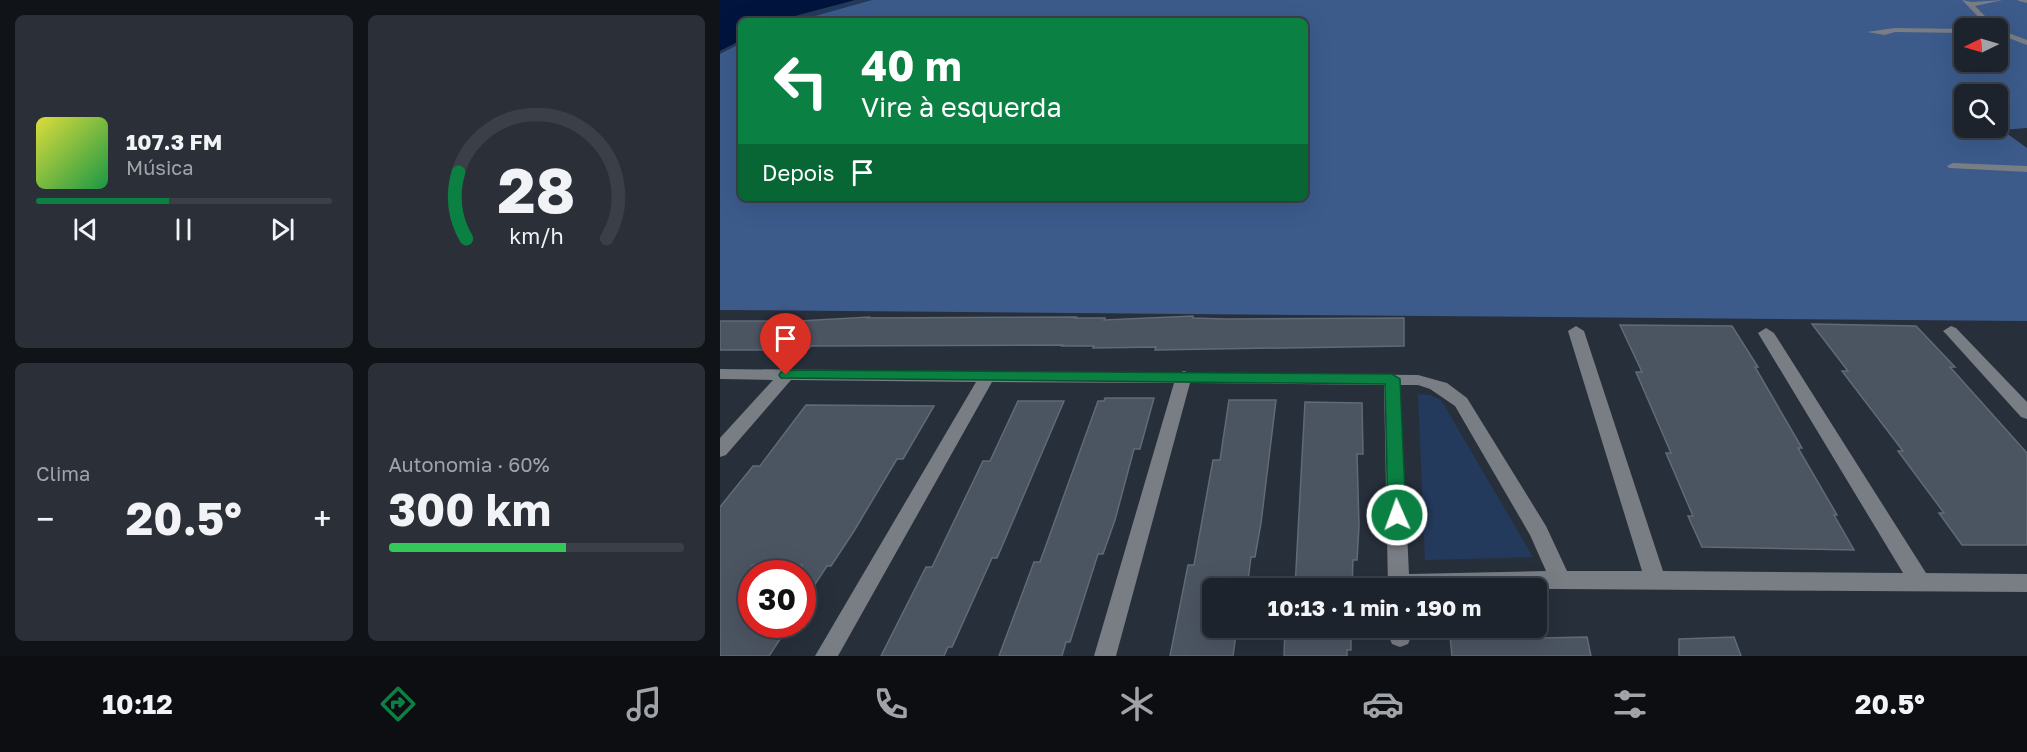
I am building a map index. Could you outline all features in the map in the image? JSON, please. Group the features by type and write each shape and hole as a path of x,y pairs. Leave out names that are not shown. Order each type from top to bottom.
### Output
{"street":[{"path":"1969,2 1999,0"},
{"path":"2021,0 2027,1"},
{"path":"1969,2 1984,18"},
{"path":"1871,32 1954,31"},
{"path":"2008,36 2027,44"},
{"path":"1953,166 2027,170"},
{"path":"1576,331 1656,581"},
{"path":"1951,331 2027,413"},
{"path":"1766,333 1920,582"},
{"path":"720,374 1184,376 1392,379 1433,382 1449,390 1461,402 1539,532 1561,580"},
{"path":"720,450 786,375"},
{"path":"826,656 987,376"},
{"path":"1105,656 1184,376"},
{"path":"1392,379 1399,578"},
{"path":"1547,581 2027,583"}],"shaded area":[{"path":"720,0 872,0 808,18 738,18 738,45 720,54"},
{"path":"720,0 855,0 787,18 738,18 738,42 720,51"},
{"path":"872,0 2027,0 2027,128 2008,130 2008,84 1954,84 1954,138 2008,138 2008,134 2027,148 2027,321 720,310 720,54 738,45 738,201 1308,201 1308,18 808,18"},
{"path":"1418,394 1430,395 1441,400 1533,557 1425,560"}],"building":[{"path":"1193,316 1193,318 1225,319 1404,318 1404,346 1155,350 1156,347 1093,348 1094,346 1063,345 811,346 806,351 776,353 778,350 720,350 720,321 799,321 869,317 1076,317 1105,318 1104,320"},
{"path":"1812,324 1916,326 1955,367 1950,367 2027,453 2027,545 1962,545 1939,513 1944,513 1898,451 1903,451 1842,371 1848,371"},
{"path":"1620,325 1732,326 1758,367 1755,367 1802,448 1798,448 1837,515 1834,515 1854,550 1702,547 1688,516 1693,516 1666,453 1671,453 1636,372 1642,372"},
{"path":"1105,398 1154,398 1140,449 1134,449 1115,520 1103,554 1098,554 1070,642 1066,642 1062,656 999,656 1034,562 1040,562 1098,401 1104,401"},
{"path":"1229,400 1276,400 1261,523 1255,557 1251,557 1248,578 1202,578 1202,638 1235,638 1233,656 1170,656 1188,565 1194,565 1213,460 1220,460"},
{"path":"1018,401 1064,401 997,558 992,558 952,647 948,647 944,656 881,656 926,567 932,567 983,461 990,461"},
{"path":"1305,402 1362,403 1363,454 1357,454 1359,526 1357,560 1353,560 1352,578 1296,578"},
{"path":"806,405 934,406 903,459 897,459 854,531 831,566 827,566 816,583 816,560 738,560 738,638 781,638 769,656 720,656 720,507 753,466 760,466"},
{"path":"1587,637 1591,656 1452,656 1450,638"},
{"path":"1734,637 1741,656 1679,656 1679,639"},
{"path":"1285,638 1351,638 1351,650 1347,650 1347,656 1284,656"}],"route":[{"path":"786,375 1392,379 1397,515"}]}
